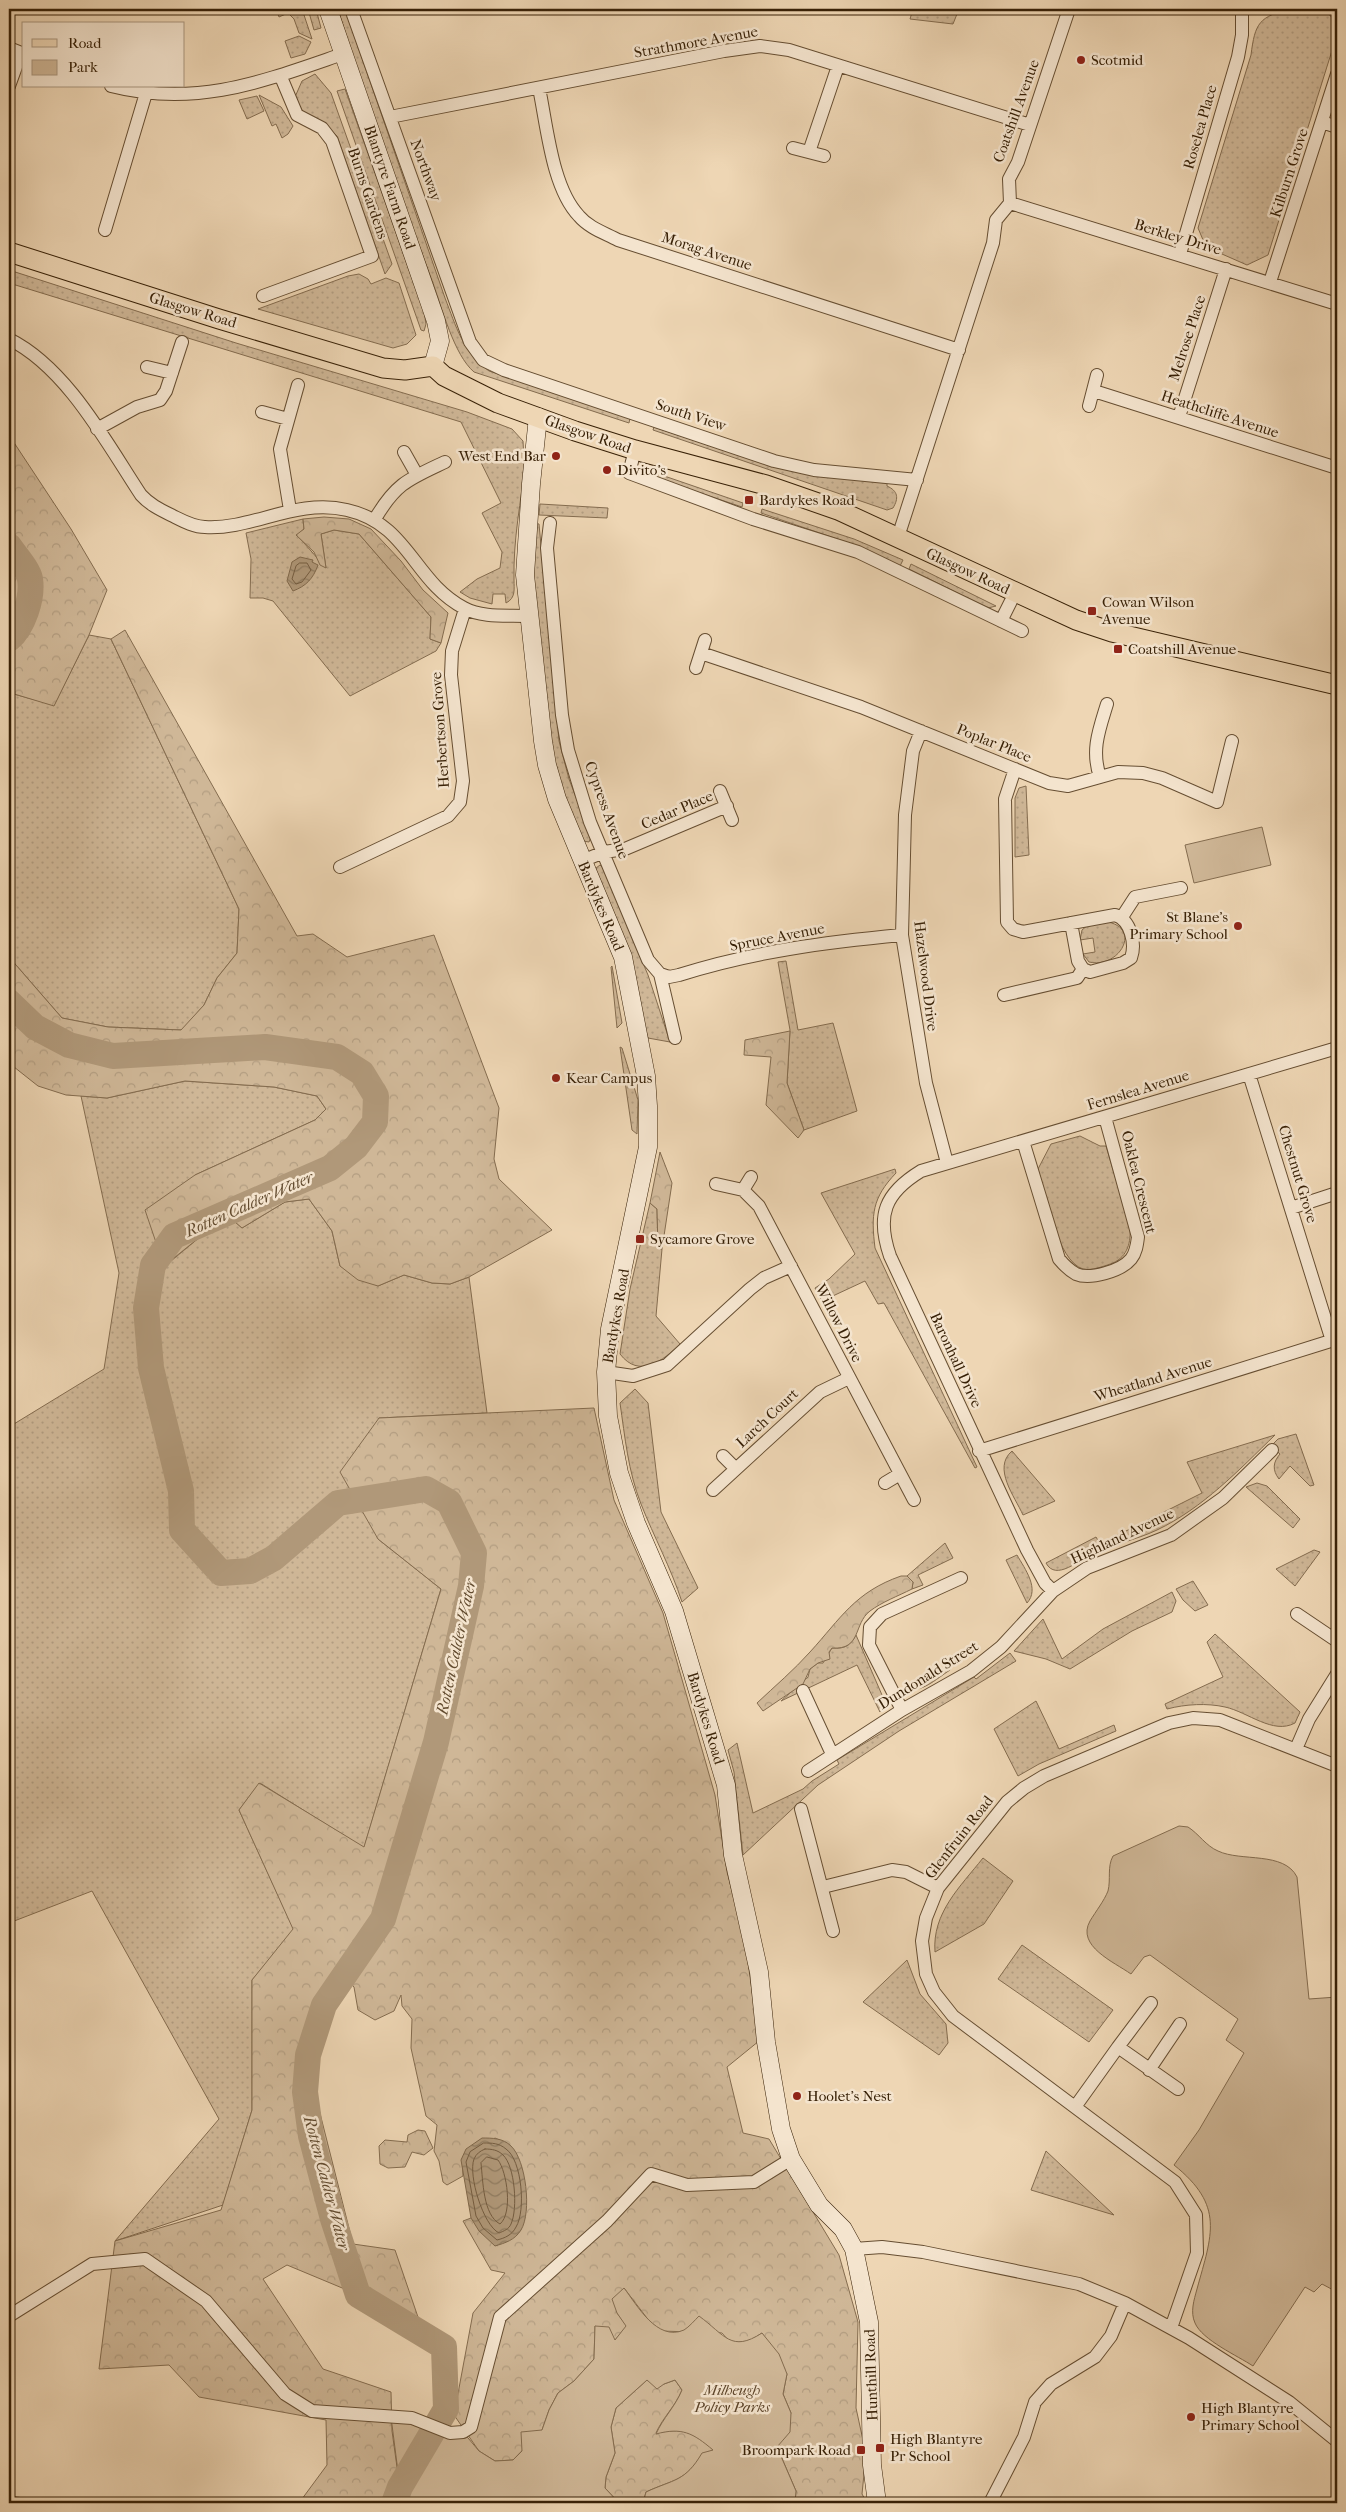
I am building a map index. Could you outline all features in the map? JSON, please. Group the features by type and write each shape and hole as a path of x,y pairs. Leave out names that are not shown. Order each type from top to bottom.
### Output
{"main road":[{"name":"Blantyre Farm Road","path":"328,9 436,321 440,341 433,366"},
{"name":"Glasgow Road","path":"9,252 383,368 405,370 433,366 460,385 498,403 635,450 766,485 838,510 1066,616 1112,632 1337,686"},
{"name":"Bardykes Road","path":"538,417 528,518 525,575 528,616 547,765 557,799 623,957 646,1076 648,1147 610,1329 606,1372 608,1416 618,1470 636,1523 674,1611 726,1785 733,1855 740,1893 752,1933 763,1994 766,2042 774,2099 791,2159 820,2205 843,2229 854,2249"},
{"name":"Hunthill Road","path":"854,2249 869,2322 872,2465 877,2503"}],"street":[{"name":"Northway","path":"351,9 470,342"},
{"name":"Coatshill Avenue","path":"1010,203 1009,178 1019,160 1069,9"},
{"name":"Roselea Place","path":"1180,254 1238,57 1242,35 1242,9"},
{"name":"Strathmore Avenue","path":"390,117 749,47 789,50 1030,125"},
{"path":"9,86 18,52"},
{"path":"121,88 146,93 182,94 215,92 281,76 343,54"},
{"path":"809,152 838,66"},
{"name":"Kilburn Grove","path":"1270,282 1337,74"},
{"name":"Burns Gardens","path":"263,296 372,256 332,141 322,128 296,115 281,76"},
{"name":"Morag Avenue","path":"539,88 558,177 568,201 579,216 596,229 618,240 959,350"},
{"path":"105,230 146,93"},
{"path":"1322,122 1337,127"},
{"path":"794,148 824,156"},
{"path":"898,538 992,243 994,224 1010,203"},
{"name":"Berkley Drive","path":"1010,203 1337,304"},
{"name":"Melrose Place","path":"1179,417 1226,269"},
{"path":"9,339 36,357 63,382 148,502 187,523 204,528 223,527 290,510 323,507 347,510 375,518 393,534 440,592 465,609 488,614 528,616"},
{"path":"97,430 137,407 160,400 166,391 182,342"},
{"name":"South View","path":"470,342 478,356 496,367 774,461 814,470 917,480"},
{"path":"147,367 172,373"},
{"path":"1089,406 1097,375"},
{"path":"290,510 280,449 298,385"},
{"name":"Heathcliffe Avenue","path":"1094,391 1337,468"},
{"path":"262,412 288,419"},
{"path":"635,450 629,473 753,518 858,552 1022,631"},
{"path":"404,452 417,475"},
{"path":"375,518 387,498 402,482 445,462"},
{"name":"Cypress Avenue","path":"550,523 547,548 564,724 579,791 648,960 660,974 675,1038"},
{"path":"1001,621 1015,593"},
{"name":"Herbertson Grove","path":"340,867 448,816 460,802 463,781 452,675 452,651 465,609"},
{"path":"696,668 705,640"},
{"name":"Poplar Place","path":"702,653 861,707 1049,783 1068,786 1118,772 1143,773 1162,778 1217,802 1232,741"},
{"path":"1100,777 1095,762 1096,739 1107,704"},
{"name":"Hazelwood Drive","path":"921,730 913,751 905,815 902,936 926,1083 947,1164"},
{"path":"1015,769 1004,799 1007,922 1013,930 1023,932 1071,923 1115,915 1122,917 1128,926 1134,949 1131,958 1123,963 1090,972 1083,969 1078,961 1071,923"},
{"name":"Cedar Place","path":"720,791 732,820"},
{"name":"Cedar Place","path":"582,861 604,852 625,849 727,806"},
{"path":"1122,917 1135,898 1182,888"},
{"name":"Spruce Avenue","path":"660,974 669,977 777,951 845,941 902,936"},
{"path":"1004,995 1077,978 1083,969"},
{"name":"Fernslea Avenue","path":"947,1164 1337,1048"},
{"name":"Chestnut Grove","path":"1249,1074 1335,1340"},
{"name":"Oaklea Crescent","path":"1023,1141 1059,1259 1067,1268 1078,1275 1106,1272 1120,1267 1131,1259 1137,1247 1138,1237 1106,1117"},
{"name":"Baronhall Drive","path":"947,1164 921,1171 894,1192 886,1205 883,1220 884,1240 1027,1550 1045,1583 1053,1592"},
{"path":"716,1184 743,1190 751,1177"},
{"name":"Willow Drive","path":"743,1190 759,1206 914,1500"},
{"path":"1291,1208 1337,1193"},
{"path":"606,1372 633,1376 667,1365 750,1289 764,1278 790,1266"},
{"name":"Wheatland Avenue","path":"980,1450 1335,1340"},
{"name":"Larch Court","path":"713,1490 820,1392 849,1378"},
{"name":"Highland Avenue","path":"1053,1592 1087,1568 1170,1535 1223,1498 1272,1450"},
{"path":"723,1456 736,1469"},
{"path":"885,1482 900,1474"},
{"path":"902,1710 869,1645 870,1627 882,1614 961,1578"},
{"name":"Dundonald Street","path":"808,1771 902,1710 971,1671 986,1660 1053,1592"},
{"path":"1297,1614 1337,1642"},
{"path":"1296,1749 1309,1720 1337,1674"},
{"path":"803,1691 832,1754"},
{"name":"Glenfruin Road","path":"1171,2328 1197,2253 1196,2215 1175,2182 953,2016 934,1992 926,1974 922,1941 926,1918 938,1888 1007,1802 1024,1788 1044,1776 1169,1722 1193,1718 1220,1720 1337,1766"},
{"path":"802,1809 834,1931"},
{"path":"823,1887 892,1870 906,1872 938,1888"},
{"path":"1075,2107 1151,2003"},
{"path":"1149,2070 1180,2024"},
{"path":"1118,2048 1178,2089"},
{"path":"9,2316 92,2264 145,2259 206,2301 284,2394 312,2411 412,2418 450,2432 463,2432 471,2427 500,2317 608,2221 651,2174 687,2185 754,2182 791,2159"},
{"path":"854,2249 882,2247 923,2252 1080,2284 1125,2303 1171,2328 1289,2402 1337,2441"},
{"path":"990,2503 1024,2437 1036,2402 1051,2384 1095,2357 1111,2336 1125,2303"}],"green space":[{"path":"276,9 302,9 312,39 299,33 294,19 288,13 279,17"},
{"path":"308,9 316,9 321,28 314,30"},
{"path":"338,9 345,9 445,298 461,338 473,356 489,371 630,418 629,423 474,372 467,364 460,354 445,318 395,181"},
{"path":"913,9 959,9 953,24 910,19"},
{"path":"1292,9 1325,10 1334,20 1335,41 1268,255 1247,265 1206,247 1198,228 1251,55 1257,28 1266,18"},
{"path":"299,36 311,42 305,54 291,58 285,41"},
{"path":"315,74 331,93 392,264 385,274 337,136 325,124 303,112 295,97 302,81"},
{"path":"345,89 424,312 426,324 424,331 421,330 337,91"},
{"path":"259,95 281,107 293,126 288,134 282,138 276,124 272,126"},
{"path":"257,96 264,111 247,119 239,100"},
{"path":"9,270 236,343 467,412 512,429 523,441 524,460 526,461 516,535 513,596 506,603 505,594 493,594 492,604 470,598 460,592 477,579 500,568 502,552 482,513 501,503 461,422 9,283"},
{"path":"359,274 368,279 371,284 386,278 399,283 416,335 407,344 393,348 258,309 348,276"},
{"path":"654,427 714,447 887,483 887,486 893,490 897,498 893,508 887,510 653,430"},
{"path":"9,435 71,529 107,590 89,635 54,706 11,693 9,697"},
{"path":"641,468 743,503 742,507 644,474"},
{"path":"540,504 608,508 607,518 539,515"},
{"path":"762,509 854,539 903,560 900,566 855,545 761,513"},
{"path":"324,517 349,519 371,529 401,561 423,590 448,613 441,643 430,639 431,617 359,534 334,530 321,534 326,568 320,565 314,552 296,535 304,529 303,519"},
{"path":"303,519 304,529 297,535 326,568 321,534 334,530 359,534 431,617 430,639 441,643 436,651 350,696 273,601 263,598 250,598 251,559 246,533"},
{"path":"534,523 539,524 559,741 569,779 591,837 589,842 583,841 568,809 551,754 532,589"},
{"path":"911,564 996,606 988,608 909,569"},
{"path":"125,630 297,936 313,934 347,957 434,935 499,1108 494,1159 499,1179 552,1230 469,1277 450,1284 432,1283 404,1275 378,1286 358,1280 340,1266 332,1231 309,1199 285,1202 242,1228 234,1221 206,1232 164,1266 145,1210 195,1175 315,1120 326,1109 317,1096 274,1087 185,1081 107,1098 66,1095 38,1086 9,1063 9,957 62,1018 108,1027 181,1030 204,1005 217,978 237,953 239,909 111,639"},
{"path":"89,635 111,639 239,909 237,953 217,978 204,1005 182,1030 108,1027 62,1018 9,957 9,697 10,693 54,705"},
{"path":"1026,786 1029,855 1015,857 1015,798 1019,788"},
{"path":"1262,827 1271,865 1194,883 1185,845"},
{"path":"600,865 603,868 648,975 670,1042 648,1038 596,872 596,868"},
{"path":"1108,922 1118,926 1124,932 1125,940 1123,947 1109,960 1100,963 1089,962 1083,954 1095,952 1093,938 1080,940 1082,930 1088,925"},
{"path":"786,961 798,1030 833,1023 857,1111 804,1130 787,1083 790,1030 778,962"},
{"path":"611,967 622,1023 617,1028"},
{"path":"790,1031 787,1083 804,1130 798,1138 766,1105 771,1057 744,1055 745,1040"},
{"path":"620,1047 622,1048 638,1100 637,1134 632,1130"},
{"path":"185,1081 274,1087 317,1096 326,1109 315,1120 195,1175 165,1266 206,1232 234,1221 242,1228 285,1202 309,1199 332,1231 340,1266 378,1286 404,1275 432,1283 450,1284 469,1277 487,1413 379,1418 378,1539 441,1589 364,1848 260,1783 239,1810 294,1930 252,1980 252,2110 223,2205 115,2241 219,2119 92,1891 9,1923 9,1427 104,1369 119,1273 81,1096 107,1098"},
{"path":"1080,1136 1100,1146 1106,1146 1130,1227 1129,1243 1122,1257 1113,1263 1090,1269 1083,1269 1074,1263 1059,1240 1048,1209 1038,1169 1051,1144"},
{"path":"660,1152 672,1183 662,1249 658,1248 657,1209 650,1203"},
{"path":"895,1169 896,1173 882,1191 875,1208 873,1226 875,1248 977,1467 975,1468 884,1303 878,1304 865,1281 822,1301 815,1288 829,1279 855,1254 821,1193"},
{"path":"650,1203 657,1209 658,1248 662,1249 656,1316 680,1344 659,1361 643,1366 627,1361 620,1354 630,1289"},
{"path":"635,1389 648,1403 661,1512 698,1588 682,1602 641,1504 630,1467 620,1403"},
{"path":"594,1408 614,1500 663,1613 715,1795 727,1872 745,1941 759,2041 727,2067 743,2133 769,2139 839,2255 858,2322 856,2408 866,2454 862,2494 867,2503 795,2503 796,2491 777,2447 791,2413 783,2394 787,2374 762,2333 748,2342 730,2342 722,2333 661,2331 650,2322 624,2288 617,2313 627,2326 615,2340 595,2326 594,2359 574,2381 558,2393 549,2410 542,2430 513,2460 495,2461 479,2451 454,2415 473,2313 505,2273 491,2270 463,2221 471,2218 510,2145 495,2138 462,2158 463,2176 447,2185 443,2182 439,2161 434,2151 437,2125 426,2116 411,2048 412,2019 402,2006 401,1995 394,2011 375,2020 358,2010 354,1987 343,1977 301,2038 353,2244 395,2250 419,2320 287,2265 263,2279 323,2369 391,2392 392,2431 402,2503 299,2503 327,2465 326,2420 199,2397 169,2365 99,2369 115,2241 221,2210 252,2110 252,1980 293,1929 239,1810 259,1783 364,1847 441,1589 378,1539 340,1472 379,1418"},
{"path":"1296,1434 1314,1485 1310,1486 1290,1466 1279,1479 1275,1472 1275,1463 1280,1454 1271,1446 1278,1439"},
{"path":"1275,1435 1205,1500 1174,1521 1157,1530 1100,1551 1062,1570 1050,1568 1046,1563 1096,1537 1100,1544 1202,1493 1187,1462"},
{"path":"1012,1451 1055,1501 1023,1515 1007,1483 1005,1474 1006,1458"},
{"path":"1257,1483 1267,1486 1300,1519 1293,1528 1246,1487"},
{"path":"945,1543 953,1558 918,1575 923,1585 912,1589 913,1582 907,1576"},
{"path":"1314,1550 1320,1552 1295,1586 1276,1569"},
{"path":"1017,1555 1032,1585 1031,1597 1027,1603 1006,1560"},
{"path":"901,1576 907,1576 913,1582 912,1589 870,1611 861,1623 853,1641 842,1648 832,1648 829,1652 830,1659 818,1663 810,1669 803,1684 763,1711 757,1703 804,1659 850,1607 860,1598 885,1582"},
{"path":"1193,1581 1208,1605 1195,1611 1183,1600 1176,1589"},
{"path":"1172,1592 1176,1601 1172,1612 1132,1631 1070,1669 1046,1659 1014,1651 1043,1619 1062,1659 1103,1629"},
{"path":"1215,1634 1300,1712 1295,1723 1287,1726 1269,1725 1234,1710 1211,1705 1189,1705 1167,1709 1165,1704 1223,1677 1207,1642"},
{"path":"856,1635 882,1695 883,1701 880,1712 857,1665 781,1701 808,1677 810,1669 818,1663 823,1663 832,1648 847,1646"},
{"path":"1010,1653 1016,1661 899,1731 818,1785 743,1855 734,1772 728,1750 737,1743 753,1813 803,1789 839,1764 837,1760 974,1677 976,1679"},
{"path":"948,1666 950,1670 928,1685 910,1690 904,1689"},
{"path":"1036,1701 1059,1749 1114,1725 1116,1731 1039,1764 1018,1776 994,1729"},
{"path":"1179,1826 1188,1827 1218,1851 1238,1856 1272,1860 1291,1869 1297,1877 1309,1999 1337,1997 1337,2292 1322,2284 1314,2292 1305,2287 1253,2366 1212,2341 1195,2323 1193,2306 1207,2252 1210,2222 1208,2208 1201,2194 1174,2165 1199,2130 1244,2053 1226,2040 1238,2019 1150,1955 1144,1957 1131,1974 1107,1959 1092,1946 1088,1938 1087,1930 1090,1921 1108,1891 1110,1864 1113,1856"},
{"path":"983,1858 1013,1881 984,1924 935,1952 935,1938 938,1925 949,1901"},
{"path":"1022,1945 1113,2010 1089,2042 998,1979"},
{"path":"907,1960 920,1994 946,2024 948,2043 939,2055 863,2002"},
{"path":"418,2130 425,2131 433,2148 424,2155 412,2152 405,2167 388,2168 380,2164 379,2146 385,2140 407,2142 408,2135"},
{"path":"1046,2151 1114,2215 1031,2190"},
{"name":"Milheugh Policy Parks","path":"624,2288 649,2320 665,2331 684,2330 699,2316 722,2335 735,2341 751,2339 762,2333 779,2354 787,2374 783,2394 791,2413 790,2432 777,2447 796,2491 795,2503 643,2503 646,2492 684,2475 702,2453 713,2450 699,2439 687,2433 673,2431 656,2434 682,2390 675,2380 657,2389 647,2380 616,2408 611,2427 615,2453 606,2477 605,2488 619,2503 402,2503 391,2417 463,2432 479,2451 495,2461 513,2460 522,2451 521,2432 542,2430 549,2410 558,2393 574,2381 594,2359 595,2326 609,2327 615,2340 626,2326 617,2313 612,2299"},
{"path":"647,2380 664,2384 675,2380 682,2390 656,2433 687,2432 714,2450 702,2454 690,2470 678,2479 646,2492 643,2503 619,2503 605,2488 606,2477 615,2453 611,2427 616,2408"},
{"path":"9,2496 63,2503 9,2503"}],"water":[{"path":"300,557 313,560 312,562 318,565 308,581 302,587 293,591 287,581 292,562"},
{"path":"482,2138 501,2140 511,2146 520,2162 526,2186 526,2211 521,2230 513,2239 495,2246 479,2231 471,2218 461,2160 466,2149"}],"waterway":[{"name":"Rotten Calder Water","path":"9,546 27,571 31,587 23,620 9,639"},
{"name":"Rotten Calder Water","path":"9,1002 35,1027 69,1045 113,1056 265,1047 337,1057 362,1073 376,1096 375,1122 356,1147 330,1168 174,1236 153,1265 146,1308 151,1368 181,1491 182,1530 221,1573 250,1571 274,1558 338,1503 426,1489 449,1502 474,1553 471,1586 436,1742 383,1919 324,2005 308,2055 305,2092 311,2136 333,2219 358,2295 444,2347 446,2409 400,2487 394,2503"}],"place":[{"name":"Scotmid","path":"1081,60"},
{"name":"West End Bar","path":"556,456"},
{"name":"Divito's","path":"607,470"},
{"name":"Bardykes Road","path":"749,500"},
{"name":"Cowan Wilson Avenue","path":"1092,611"},
{"name":"Coatshill Avenue","path":"1118,649"},
{"name":"St Blane's Primary School","path":"1238,926"},
{"name":"Kear Campus","path":"556,1078"},
{"name":"Sycamore Grove","path":"640,1239"},
{"name":"Hoolet's Nest","path":"797,2096"},
{"name":"High Blantyre Primary School","path":"1191,2417"},
{"name":"High Blantyre Pr School","path":"880,2448"},
{"name":"Broompark Road","path":"861,2450"}]}
